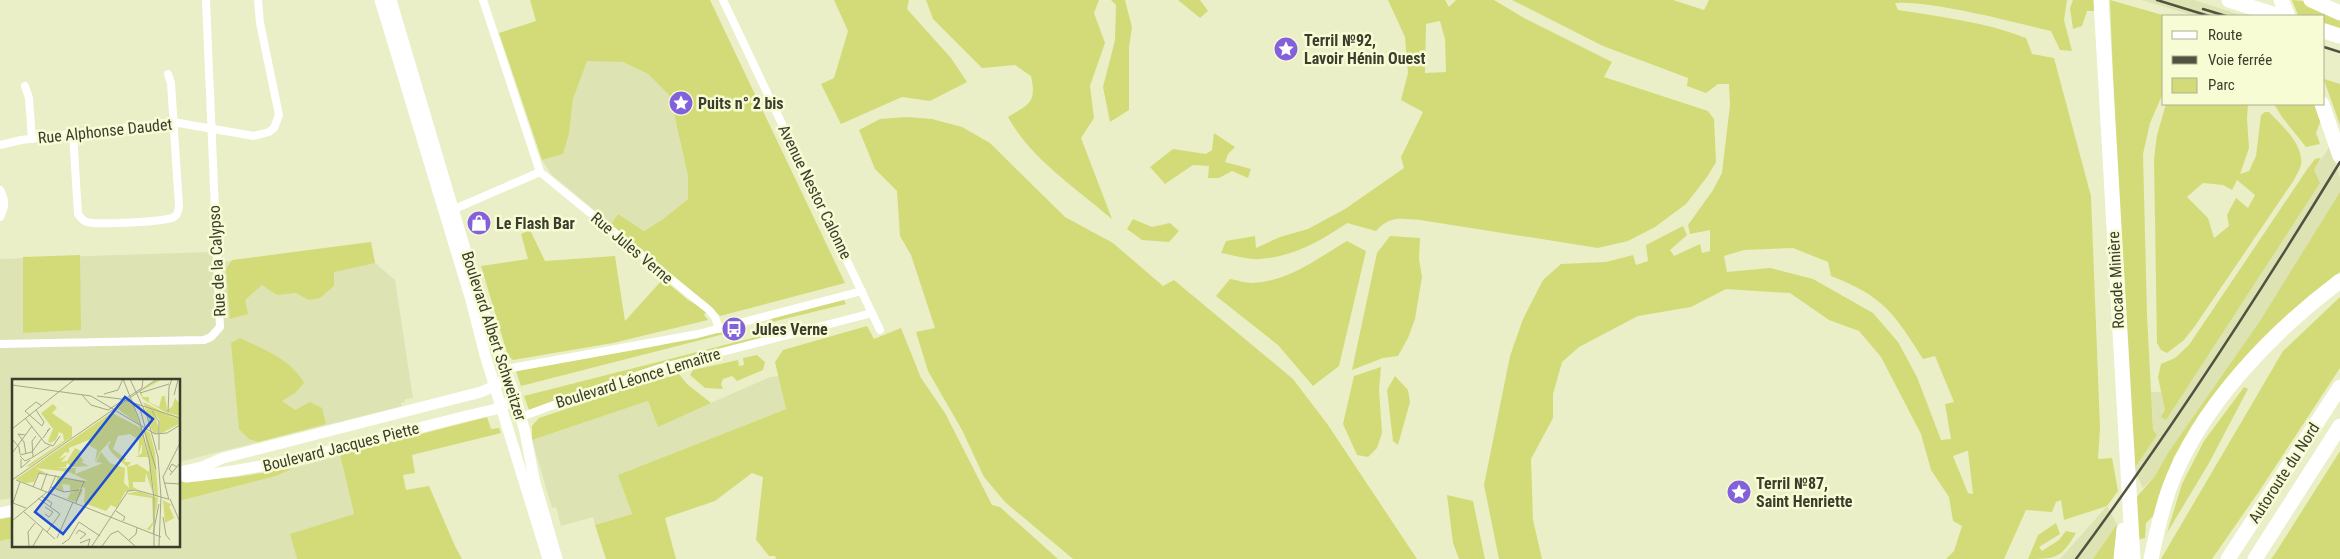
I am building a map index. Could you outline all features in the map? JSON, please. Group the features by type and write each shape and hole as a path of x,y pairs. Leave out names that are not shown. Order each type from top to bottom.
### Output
{"highway":[{"path":"2229,0 2276,15"},
{"path":"2281,0 2288,15"},
{"path":"2311,0 2340,13"},
{"name":"Rocade Minière","path":"2102,7 2128,509 2133,559"},
{"path":"2325,31 2340,36"},
{"path":"2322,105 2340,156"},
{"path":"2152,559 2170,488 2187,449 2242,372 2273,338 2340,280"},
{"name":"Autoroute du Nord","path":"2228,559 2340,387"},
{"name":"Autoroute du Nord","path":"2254,559 2340,426"},
{"path":"2121,559 2128,509"}],"main road":[{"name":"Boulevard Albert Schweitzer","path":"380,0 487,323 501,378 512,407 548,559"},
{"name":"Boulevard Albert Schweitzer","path":"391,0 449,211 474,312 512,407 557,559"},
{"name":"Boulevard Jacques Piette","path":"180,472 202,467 223,458 486,391 501,378"},
{"name":"Boulevard Jacques Piette","path":"180,478 241,470 287,461 512,407"}],"street":[{"name":"Rue de la Calypso","path":"0,344 204,340 216,333 221,320 216,269 206,0"},
{"name":"Rue Alphonse Daudet","path":"0,145 32,139 173,122 254,136 269,132 277,123 279,115 260,23 258,0"},
{"path":"449,211 540,172 483,0"},
{"name":"Avenue Nestor Calonne","path":"723,0 880,330"},
{"path":"73,134 78,214 81,218 90,223 147,222 169,219 177,214 179,207 171,83 168,74"},
{"path":"25,86 29,98 32,139"},
{"name":"Rue Jules Verne","path":"540,172 709,310 715,317 719,329"},
{"path":"0,190 5,200 5,207 0,218"},
{"name":"Boulevard Léonce Lemaître","path":"501,378 623,349 719,329 862,291"},
{"name":"Boulevard Léonce Lemaître","path":"512,407 597,389 660,368 872,313"}],"shaded area":[{"path":"2142,0 2194,0 2241,15 2192,15"},
{"path":"587,61 623,62 648,74 670,96 688,176 688,199 644,231 618,214 611,224 551,174 542,160 563,154 569,134 573,99 580,75"},
{"path":"2330,146 2340,178 2340,239 2196,413 2155,476 2143,488 2134,469 2153,423 2151,392 2163,392"},
{"path":"371,242 375,263 395,280 413,398 405,399 405,402 401,403 402,406 180,462 180,379 12,379 12,498 0,500 0,259 209,252 224,262"},
{"path":"779,376 786,409 619,475 632,514 595,525 593,517 561,526 556,507 552,508 532,440 648,401 658,426 770,377"},
{"path":"340,455 354,515 291,534 297,559 0,559 0,541 12,538 12,546 180,546 180,501 276,476 294,468"},
{"path":"2107,506 2117,524 2093,559 2060,559"}],"green space":[{"path":"530,0 710,0 845,283 720,316 611,224 618,214 644,231 688,199 688,176 670,96 648,74 623,62 587,61 573,99 569,134 563,154 542,160 499,33 536,21"},
{"path":"834,0 909,0 907,9 951,58 967,82 930,101 902,97 841,124 821,84 834,78 848,31"},
{"path":"926,0 1099,0 1094,13 1105,43 1090,86 1094,118 1081,138 1112,219 1042,160 1029,146 1008,117 1030,102 1033,92 1031,76 1015,65 982,68 933,19"},
{"path":"1111,0 1125,0 1132,27 1129,47 1129,110 1110,122 1103,87 1115,40 1116,5"},
{"path":"1178,0 1200,0 1208,11 1200,18"},
{"path":"1388,0 1445,0 1449,7 1456,0 1494,0 1524,18 1612,62 1604,77 1708,111 1714,119 1716,162 1686,204 1655,227 1628,241 1598,248 1420,220 1396,219 1386,222 1376,231 1347,223 1306,247 1272,258 1251,259 1221,253 1226,241 1255,236 1256,248 1280,237 1308,229 1345,209 1404,168 1401,157 1423,112 1401,100 1408,73 1405,37","holes":["1440,21 1445,39 1446,72 1425,73 1426,24"]},
{"path":"1512,0 1673,0 1704,10 1709,0 2067,0 2064,20 2072,51 2060,50 2051,31 1950,8 1895,3 1898,10 1963,21 2011,32 2026,38 2032,54 2054,58 2091,196 2100,428 2098,459 2112,458 2118,491 2107,506 2064,520 2061,500 2056,502 2052,512 2026,510 2004,559 1946,559 1954,551 1962,526 1953,521 1949,497 1931,470 1921,434 1881,357 1859,331 1829,320 1790,293 1726,289 1691,307 1638,316 1579,347 1562,362 1553,394 1553,418 1531,459 1533,520 1542,559 1499,559 1484,485 1510,356 1523,319 1543,280 1561,264 1606,262 1633,255 1636,265 1648,261 1646,245 1683,226 1687,235 1670,250 1674,256 1700,244 1702,253 1710,251 1710,230 1690,234 1688,225 1713,190 1722,173 1730,105 1729,84 1718,84 1706,93 1687,86 1688,78 1603,46","holes":["1793,248 1828,262 1831,276 1863,291 1886,308 1904,329 1923,359 1935,356 1954,402 1945,404 1951,439 1941,440 1917,377 1898,342 1873,313 1813,279 1770,268 1727,272 1724,256 1744,250","1968,451 1973,494 1968,493 1953,456"]},
{"path":"2073,0 2094,0 2095,11 2087,11 2082,26 2073,29 2070,8"},
{"path":"2110,0 2162,15 2162,96 2150,123 2143,154 2147,315 2153,430 2157,435 2134,469"},
{"path":"2292,0 2303,1 2340,18 2340,28 2325,23 2325,15 2298,15"},
{"path":"2325,79 2340,84 2340,125 2325,83"},
{"path":"2166,105 2248,105 2249,148 2240,174 2249,171 2256,156 2261,115 2265,112 2269,112 2291,136 2301,157 2301,165 2294,180 2195,326 2184,340 2167,353 2161,350 2157,343 2154,159 2157,135","holes":["2237,180 2255,195 2248,208 2236,198 2227,215 2229,226 2214,238 2208,218 2187,197 2203,183 2223,185 2232,190"]},
{"path":"2275,105 2315,105 2321,120 2316,133 2320,144 2306,147"},
{"path":"907,117 932,119 962,127 990,143 1065,217 1113,243 1163,286 1174,280 1293,379 1328,425 1417,559 1073,559 1005,502 984,477 962,430 928,371 916,332 935,328 911,255 900,236 897,191 875,169 859,130 880,119"},
{"path":"1214,133 1235,147 1228,154 1225,162 1251,169 1248,178 1232,171 1219,178 1208,178 1209,166 1193,165 1165,184 1150,167 1173,149 1206,154 1212,150"},
{"path":"2321,158 2314,170 2320,183 2166,420 2161,417 2165,410 2158,377 2161,364 2175,358 2189,345 2308,168 2315,159"},
{"path":"2340,192 2340,272 2316,291 2199,416 2174,457 2154,515 2146,523 2145,538 2137,540 2135,499 2155,476 2168,453 2260,321"},
{"path":"1133,219 1152,227 1170,223 1179,231 1169,242 1142,240 1127,229"},
{"path":"530,230 545,261 615,256 625,321 663,279 688,300 707,311 704,315 708,320 613,343 513,360 508,356 481,266 528,259 521,234"},
{"path":"1390,236 1420,238 1419,259 1422,277 1415,319 1408,338 1398,356 1383,358 1352,370 1377,253"},
{"path":"1347,241 1366,251 1339,366 1313,386 1278,345 1216,296 1230,279 1252,283 1278,278 1302,268"},
{"path":"371,242 375,263 334,272 334,286 320,298 309,300 296,293 277,295 262,285 245,300 248,314 230,319 226,269 232,260"},
{"path":"80,255 81,330 23,333 23,257"},
{"path":"2340,297 2340,368 2260,490 2212,559 2161,559 2283,351"},
{"path":"844,300 846,304 772,322 771,318"},
{"path":"867,326 874,339 901,328 921,378 945,413 992,505 1000,507 1058,559 776,559 775,556 769,556 756,540 763,477 752,473 715,501 665,518 676,559 606,559 595,525 632,514 618,475 786,409 775,362 783,350"},
{"path":"727,329 728,333 521,386 516,371 657,346"},
{"path":"764,335 765,338 653,368 529,410 524,396"},
{"path":"240,338 276,356 299,375 304,383 295,393 282,401 295,410 310,402 322,408 326,424 258,442 249,439 239,429 231,343"},
{"path":"757,355 765,362 763,370 737,381 732,376 723,379 721,384 723,389 705,388 690,375 693,370 738,360 739,366 744,365 743,358"},
{"path":"1381,367 1379,389 1382,433 1377,448 1368,457 1357,455 1343,424 1354,376"},
{"path":"679,374 687,384 711,403 658,427 648,401 532,440 532,426 539,418 629,388"},
{"path":"1395,376 1408,390 1410,402 1398,445 1393,441 1387,390"},
{"path":"2244,387 2248,389 2209,463 2167,533 2182,484 2204,441"},
{"path":"487,417 491,429 499,428 501,433 412,455 415,473 403,475 406,490 429,486 462,559 297,559 290,534 354,514 340,455"},
{"path":"2340,451 2340,559 2271,559 2276,552"},
{"path":"294,468 276,476 180,501 180,482 236,477"},
{"path":"1447,495 1473,501 1485,559 1459,559 1453,543"},
{"path":"12,517 12,538 0,541 0,519"},
{"path":"2056,523 2060,534 2039,547 2042,551 2059,540 2066,531 2076,533 2066,548 2052,557 2028,559 2038,535"},
{"path":"2117,524 2114,559 2093,559"}],"railway":[{"path":"2157,0 2206,15"},
{"path":"2203,9 2223,15"},
{"path":"2325,47 2340,52"},
{"path":"2076,559 2146,462 2212,364 2340,162"}],"place":[{"name":"Terril №92, Lavoir Hénin Ouest","path":"1286,49"},
{"name":"Puits n° 2 bis","path":"681,103"},
{"name":"Le Flash Bar","path":"479,223"},
{"name":"Jules Verne","path":"734,329"},
{"name":"Terril №87, Saint Henriette","path":"1739,492"}]}
